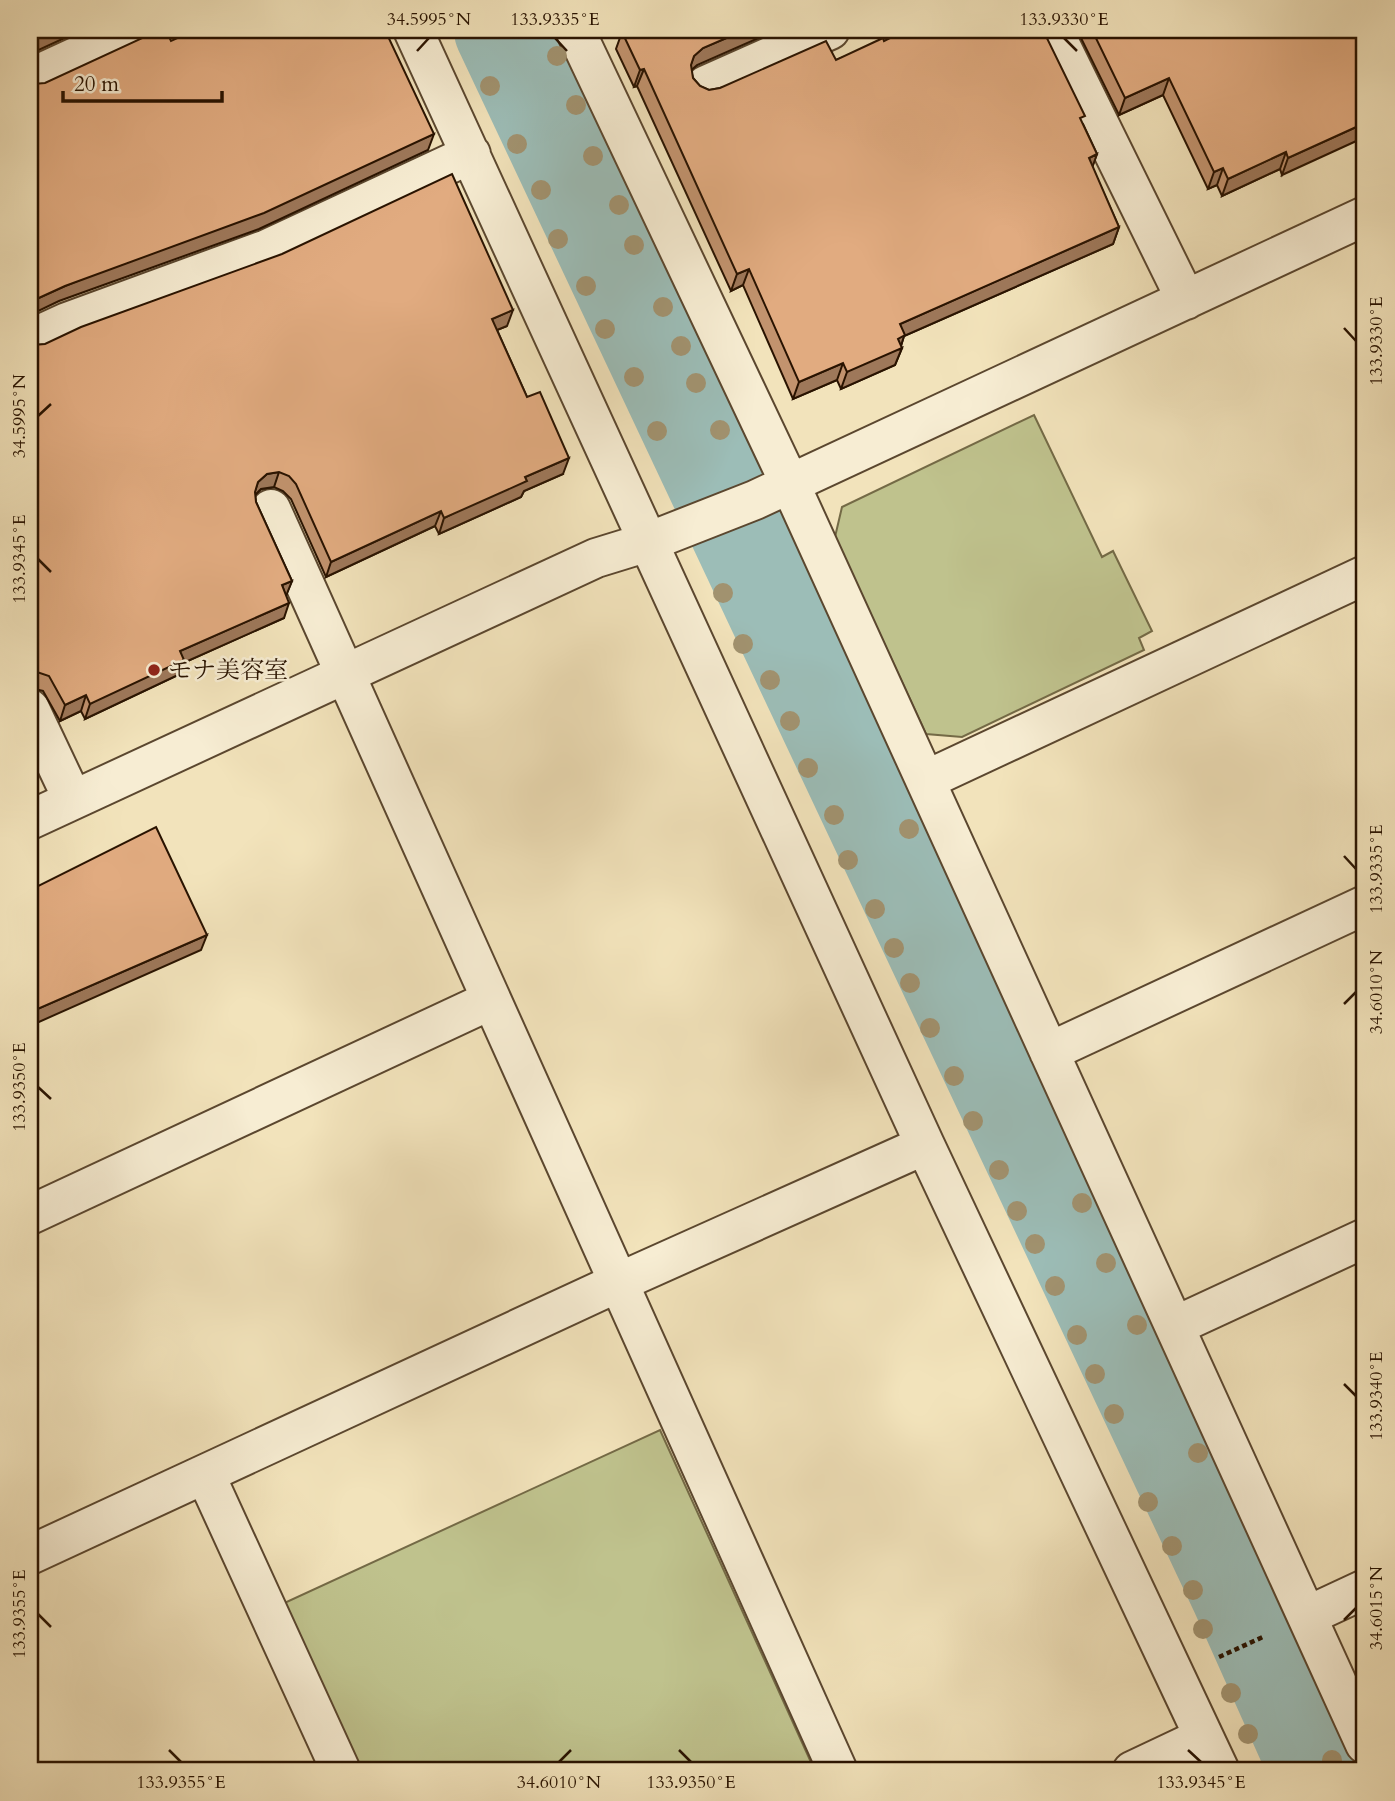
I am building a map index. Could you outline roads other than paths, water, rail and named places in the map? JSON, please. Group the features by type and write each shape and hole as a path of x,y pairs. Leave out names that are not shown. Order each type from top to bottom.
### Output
{"street":[{"path":"30,78 134,30"},
{"path":"413,30 925,1145 1220,1771"},
{"path":"575,30 790,484 1365,1744"},
{"path":"706,85 830,30"},
{"path":"1054,30 1186,300"},
{"path":"30,339 267,249 471,154"},
{"path":"30,820 596,558 649,542 755,500 1365,216"},
{"path":"271,509 838,1771"},
{"path":"926,780 1365,575"},
{"path":"30,709 74,800"},
{"path":"1049,1052 1365,905"},
{"path":"30,1215 491,1000"},
{"path":"30,1555 617,1283 925,1145"},
{"path":"1175,1326 1365,1238"},
{"path":"205,1474 341,1771"},
{"path":"1307,1616 1365,1588"},
{"path":"1132,1771 1204,1737"}],"waterway":[{"path":"502,30 1238,1592 1318,1771"}],"place":[{"name":"モナ美容室","path":"154,670"}]}
